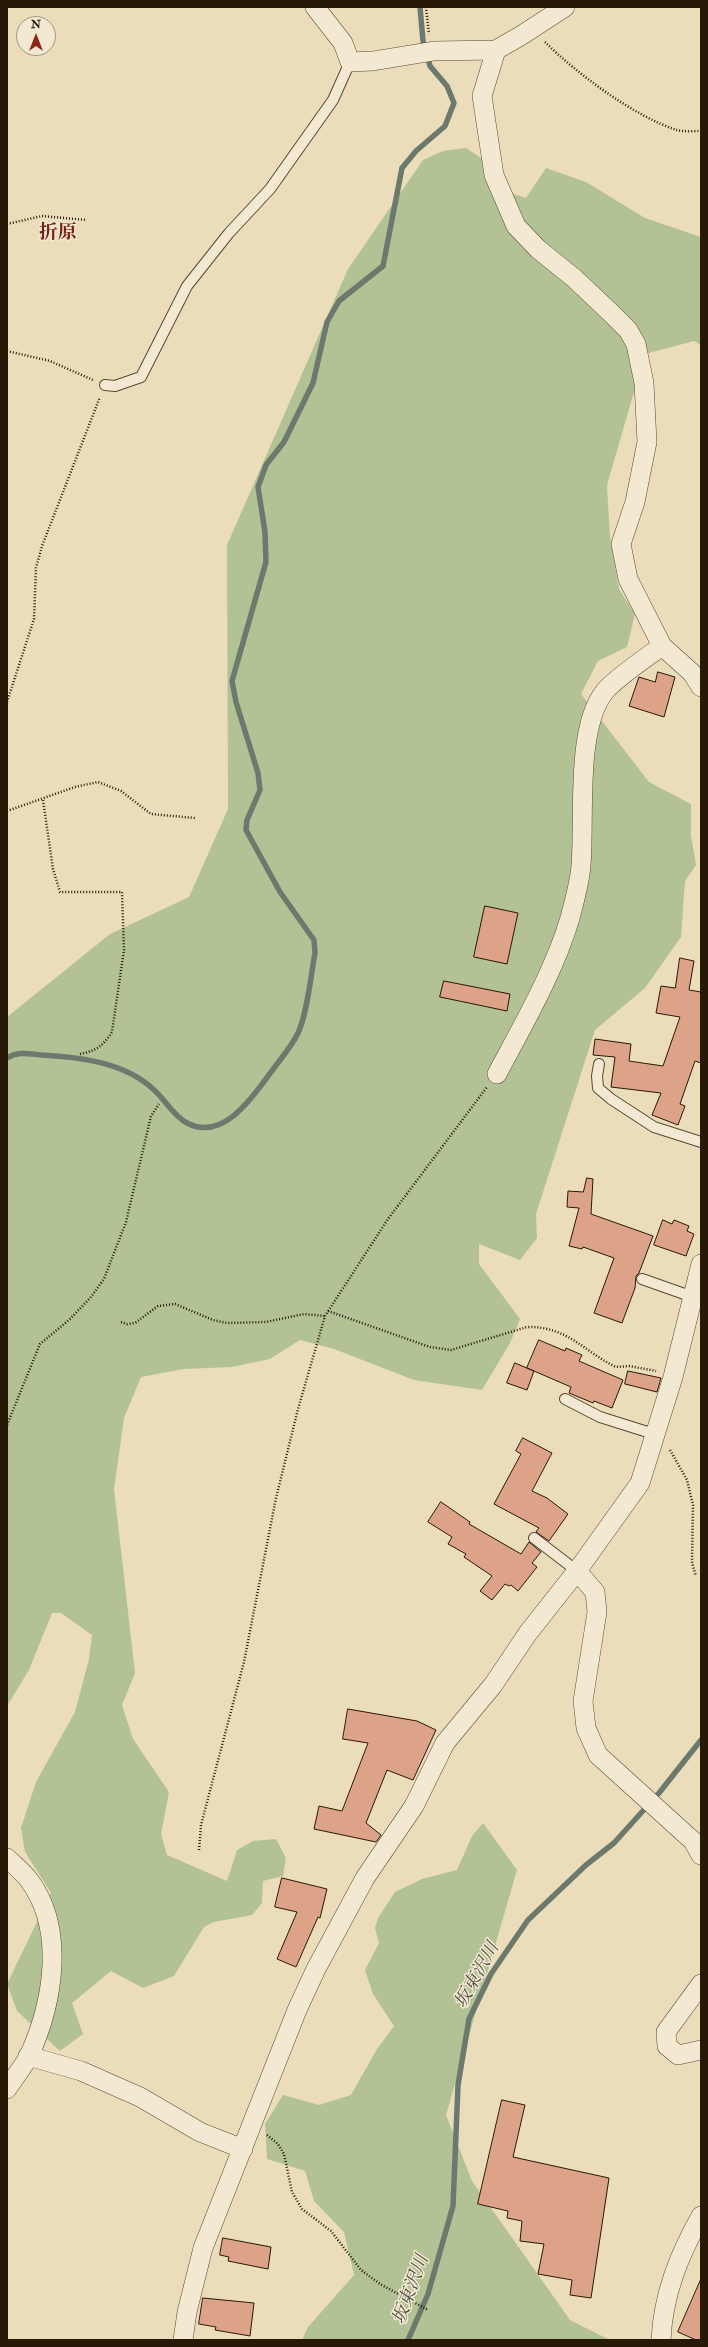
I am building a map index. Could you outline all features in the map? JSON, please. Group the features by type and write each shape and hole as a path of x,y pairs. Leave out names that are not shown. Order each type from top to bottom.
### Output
{"street":[{"path":"316,7 343,43 350,62 373,61 434,50 496,50 565,7"},
{"path":"496,50 482,96 494,175 516,226 538,249 574,278 612,314 628,330 636,344 644,383 646,442 635,502 621,544 628,579 662,646 692,673 701,687"},
{"path":"497,1074 538,998 569,919 581,866 582,802 587,742 595,708 606,690 662,646"},
{"path":"183,2340 187,2312 203,2248 252,2128 297,2010 316,1969 365,1878 414,1806 445,1743 493,1685 528,1633 577,1571 640,1483 673,1377 701,1264"},
{"path":"577,1571 595,1592 597,1612 583,1701 586,1728 589,1735 598,1755 693,1841 701,1855"},
{"path":"7,1858 29,1879 42,1904 51,1937 53,1959 47,2004 28,2056 7,2089"},
{"path":"701,1984 666,2032 667,2046 678,2055 701,2050"},
{"path":"28,2056 81,2071 140,2098 200,2132 243,2149"},
{"path":"661,2340 662,2316 671,2283 684,2246 701,2216"}],"lane":[{"path":"104,385 116,386 141,378 187,286 228,233 270,189 333,100 350,62"},
{"path":"599,1064 597,1076 598,1088 611,1099 654,1127 701,1142"},
{"path":"642,1278 693,1297"},
{"path":"565,1399 600,1417 654,1434"},
{"path":"534,1538 577,1571"}],"path":[{"path":"426,7 429,37 434,50"},
{"path":"536,26 545,42 558,54 595,84 631,108 678,130 701,131"},
{"path":"7,224 42,216 87,220"},
{"path":"7,351 50,360 104,385 42,546 36,568 34,619 7,702"},
{"path":"7,811 43,800 75,787 98,782 121,791 151,814 195,818"},
{"path":"43,800 53,869 60,892 122,892 124,950 112,1032 104,1044 92,1052 80,1054"},
{"path":"199,1850 201,1825 244,1662 276,1498 298,1409 325,1316 348,1284 388,1219 497,1074"},
{"path":"7,1425 40,1344 70,1319 91,1297 104,1279 126,1222 151,1116 159,1104"},
{"path":"122,1322 127,1324 135,1323 158,1306 175,1304 213,1320 227,1323 266,1322 304,1314 325,1316"},
{"path":"328,1311 430,1347 451,1350 527,1327 538,1327 570,1336 616,1367 629,1366 673,1377"},
{"path":"654,1434 674,1453 688,1480 693,1506 692,1563 696,1576"},
{"path":"252,2128 278,2144 284,2154 292,2192 302,2208 331,2231 361,2270 380,2284 428,2310"}],"green space":[{"path":"466,148 487,162 492,187 526,198 546,168 586,182 645,218 701,237 701,345 694,341 645,354 607,485 610,537 619,589 635,614 627,647 598,661 581,694 649,782 691,804 691,836 696,865 685,881 681,937 645,988 595,1030 536,1214 537,1238 520,1260 479,1244 479,1264 520,1319 510,1343 482,1390 414,1380 334,1349 300,1340 270,1359 232,1367 184,1369 141,1377 124,1418 114,1489 135,1673 122,1705 133,1739 169,1792 161,1834 167,1855 227,1881 237,1850 253,1841 276,1839 286,1858 283,1876 263,1881 262,1903 252,1915 214,1922 204,1927 174,1976 143,1988 111,1971 72,2003 83,2034 60,2051 17,2011 7,1984 51,1893 25,1852 21,1828 36,1782 75,1712 89,1659 92,1635 61,1613 52,1613 29,1670 7,1706 7,1017 110,934 189,897 228,809 227,545 348,269 423,160 443,151"},
{"path":"483,1823 517,1870 446,2115 472,2181 570,2320 610,2340 302,2340 308,2327 354,2275 344,2232 314,2201 305,2171 267,2159 265,2124 283,2095 319,2105 351,2095 377,2049 394,2026 373,1994 365,1970 379,1943 375,1928 378,1918 395,1892 422,1879 457,1870 472,1836"}],"building":[{"path":"658,672 675,677 664,717 629,706 639,677 655,682"},
{"path":"485,906 518,913 507,964 474,957"},
{"path":"680,958 694,961 689,990 701,992 701,1063 695,1061 680,1104 685,1106 678,1125 652,1115 661,1093 611,1087 615,1057 593,1055 595,1039 631,1044 629,1061 663,1066 680,1017 656,1013 661,986 675,988"},
{"path":"444,981 510,994 507,1011 440,997"},
{"path":"587,1178 593,1179 591,1214 653,1236 639,1273 636,1276 635,1288 622,1323 594,1313 614,1258 583,1247 582,1249 569,1246 579,1208 567,1207 568,1191 583,1192"},
{"path":"663,1220 672,1224 674,1220 689,1226 687,1231 694,1234 686,1256 654,1245"},
{"path":"539,1340 565,1351 566,1348 582,1355 579,1361 623,1380 612,1408 594,1401 593,1403 569,1393 571,1387 527,1368"},
{"path":"515,1363 534,1371 527,1390 507,1383"},
{"path":"628,1371 661,1378 657,1392 625,1384"},
{"path":"523,1438 552,1453 532,1491 547,1498 568,1514 549,1541 536,1532 539,1528 494,1504 521,1454 516,1451"},
{"path":"441,1502 470,1522 469,1524 521,1554 529,1542 541,1552 532,1563 537,1567 518,1591 511,1585 509,1586 505,1584 492,1600 480,1591 492,1576 464,1557 466,1554 448,1544 452,1537 428,1522"},
{"path":"348,1709 417,1721 436,1730 413,1780 387,1770 366,1823 381,1835 376,1842 314,1829 319,1806 342,1811 368,1743 343,1739"},
{"path":"282,1878 327,1889 320,1918 318,1917 296,1967 277,1959 297,1912 275,1907"},
{"path":"502,2100 525,2105 513,2157 609,2178 591,2298 570,2295 572,2280 538,2274 544,2244 520,2241 522,2221 507,2218 508,2211 478,2204"},
{"path":"223,2238 271,2247 268,2269 228,2261 229,2257 220,2255"},
{"path":"701,2279 701,2340 696,2340 678,2332"},
{"path":"203,2298 254,2303 250,2336 215,2330 216,2327 199,2324"}],"waterway":[{"path":"7,1058 15,1054 71,1057 115,1067 129,1073 153,1089 182,1120 201,1127 214,1126 226,1121 238,1112 258,1090 296,1038 304,1016 315,953 314,940 280,892 246,830 247,820 260,790 258,773 236,702 232,681 266,562 265,532 258,487 266,465 284,442 313,383 327,322 339,301 383,266 402,168 416,151 445,126 454,103 447,86 430,66 423,41 420,7"},
{"name":"坂東沢川","path":"408,2340 428,2294 453,2206 458,2085 469,2019 491,1974 528,1920 586,1865 614,1843 659,1793 701,1740"}],"district":[{"name":"折原","path":"58,234"}]}
